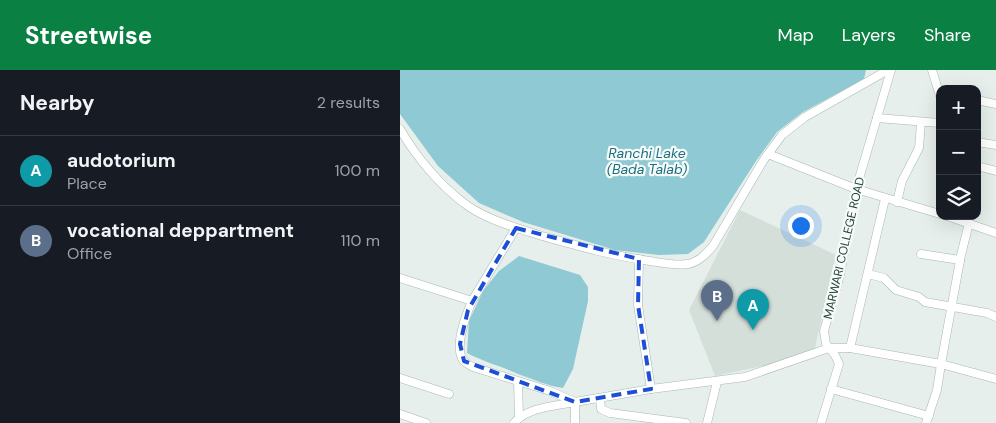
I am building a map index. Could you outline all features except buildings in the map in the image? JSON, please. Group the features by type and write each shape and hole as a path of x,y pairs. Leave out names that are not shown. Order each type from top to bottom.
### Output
{"street":[{"name":"MARWARI COLLEGE ROAD","path":"821,423 838,364 838,359 826,344 824,331 840,275 856,189 889,70"},
{"path":"400,129 430,170 458,198 478,212 516,228 596,252 686,264 702,257 718,238 737,203 768,154 782,136 805,117 889,70"},
{"path":"932,70 937,85"},
{"path":"981,101 996,104"},
{"path":"877,118 936,124"},
{"path":"897,202 902,181 919,148 921,123"},
{"path":"981,143 996,145"},
{"path":"768,154 856,189 936,213"},
{"path":"981,167 996,171"},
{"path":"850,348 885,199"},
{"path":"831,389 927,420 937,390 960,260 965,220 996,233"},
{"path":"516,228 468,310 460,344 460,354 464,361 473,367 575,402"},
{"path":"921,254 960,260"},
{"path":"639,259 638,305 651,389"},
{"path":"868,274 887,280 901,293 919,297 930,304 987,313 996,317"},
{"path":"400,278 472,302"},
{"path":"518,382 517,420 537,410 575,402 651,389 717,382 756,374 829,348 850,348 941,364 996,379"},
{"path":"400,378 449,394"},
{"path":"707,423 717,382"},
{"path":"600,398 602,410 610,413 686,423"},
{"path":"575,402 575,423"},
{"path":"400,414 426,423"}],"highlighted area":[{"path":"516,228 639,259 638,305 651,389 575,402 464,361 460,344 468,310"}],"shaded area":[{"path":"740,210 836,255 814,352 806,357 715,376 689,310"}],"water":[{"name":"Ranchi Lake (Bada Talab)","path":"400,70 866,70 864,79 803,112 777,132 704,242 688,254 659,255 615,250 523,222 479,203 438,166 400,114"},
{"path":"519,256 580,275 588,287 588,301 573,369 563,388 540,382 467,353 469,321 483,291 499,271"}],"place":[{"name":"vocational deppartment","path":"717,321"},
{"name":"audotorium","path":"753,330"}]}
